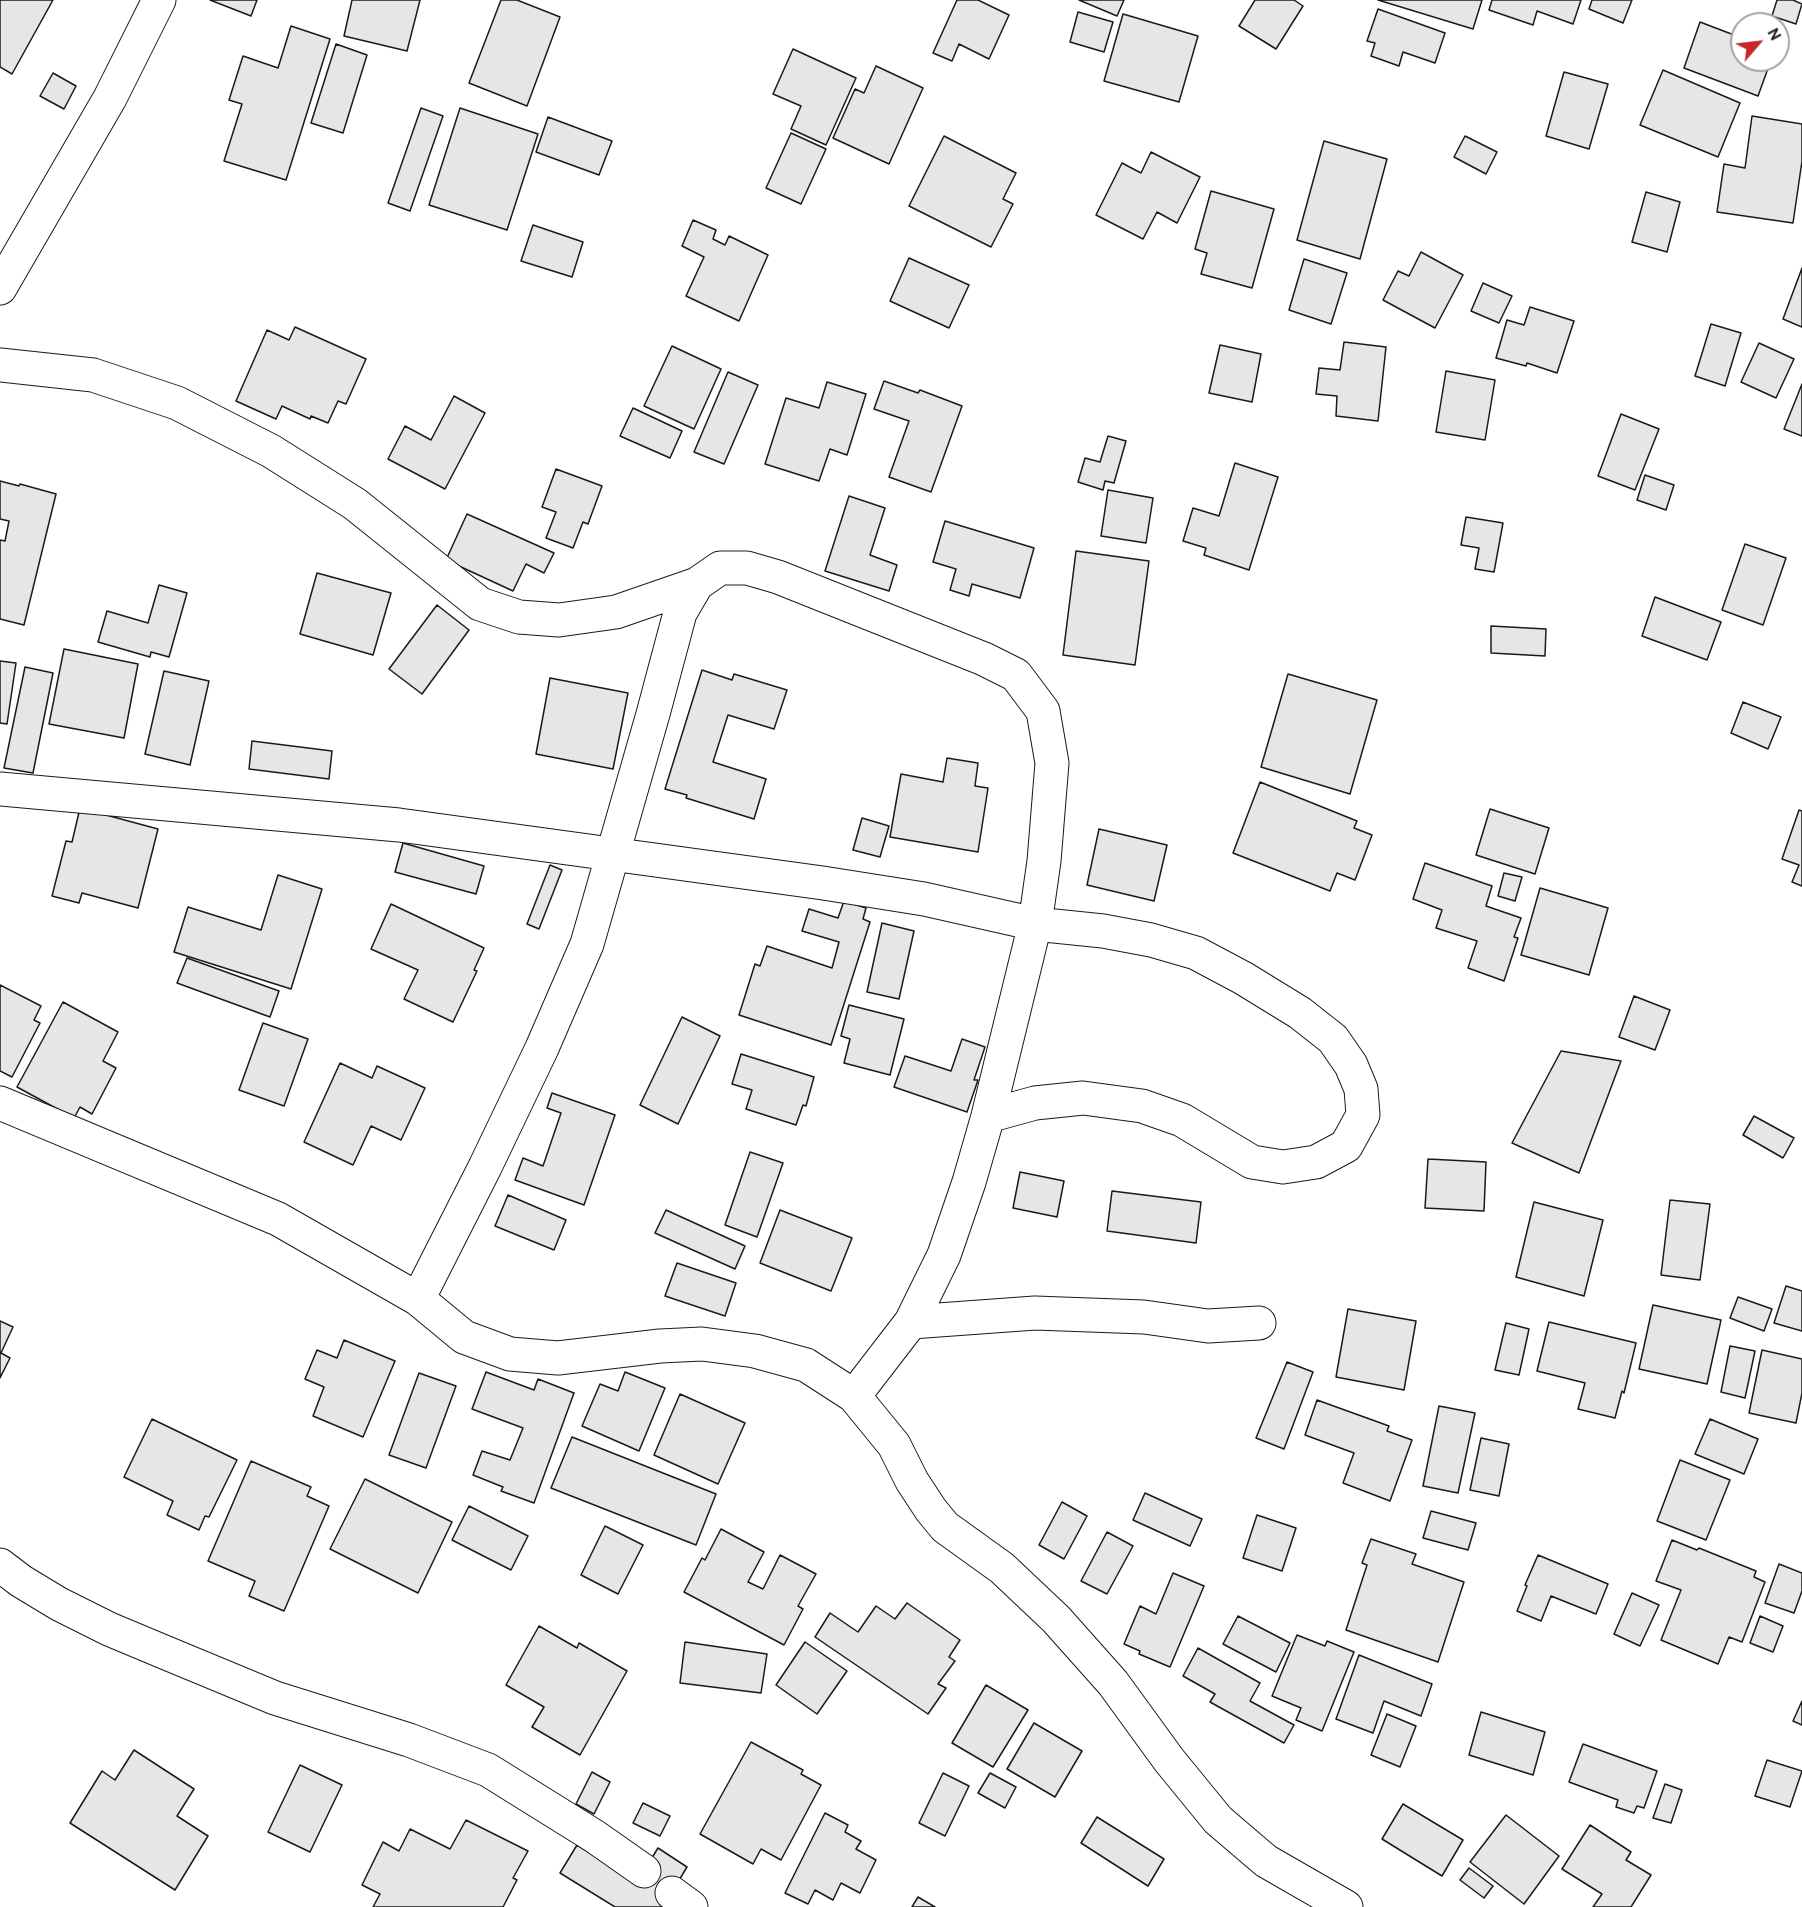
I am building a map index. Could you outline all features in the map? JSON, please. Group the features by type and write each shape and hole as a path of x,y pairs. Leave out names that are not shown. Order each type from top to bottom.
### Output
{"street":[{"path":"0,288 110,98 159,0"},
{"path":"0,365 93,375 177,403 272,451 355,504 480,604 519,617 559,620 616,612 697,584 720,568 747,568 778,577 984,659 1016,675 1042,711 1052,763 1044,861 1035,924 988,1116 969,1182 944,1255 912,1322 854,1396"},
{"path":"418,1299 542,1048 586,944 680,613 697,584"},
{"path":"0,789 399,825 834,884 924,899 1035,924 1103,931 1150,940 1196,953 1300,1012 1333,1040 1351,1065 1361,1089 1364,1115 1346,1146 1316,1162 1283,1167 1252,1162 1182,1120 1142,1106 1083,1098 1035,1103 988,1116"},
{"path":"0,1103 278,1219 418,1299 464,1338 510,1354 558,1358 702,1344 755,1351 806,1365 854,1396 894,1445 912,1481 945,1527 1002,1569 1056,1619 1113,1683 1169,1760 1218,1820 1266,1861 1339,1905"},
{"path":"912,1322 1035,1313 1144,1317 1208,1326 1259,1323"},
{"path":"0,1565 59,1604 109,1629 275,1698 410,1740 488,1770 594,1836 644,1871"}],"building":[{"path":"0,0 53,0 12,74 0,67"},
{"path":"210,0 257,0 251,16"},
{"path":"352,0 420,0 407,51 344,36"},
{"path":"501,0 517,0 560,17 527,106 469,83"},
{"path":"957,0 978,0 1009,15 989,59 959,44 952,61 933,53"},
{"path":"1079,0 1124,0 1117,16"},
{"path":"1255,0 1294,0 1303,6 1276,49 1239,26"},
{"path":"1378,0 1482,0 1473,29"},
{"path":"1492,0 1581,0 1573,24 1537,11 1533,25 1489,10"},
{"path":"1592,0 1632,0 1623,23 1589,9"},
{"path":"1777,0 1793,0 1802,4 1796,24 1790,22 1790,12 1773,12"},
{"path":"1378,9 1445,33 1435,63 1403,52 1399,66 1371,56 1375,43 1367,41"},
{"path":"1078,12 1113,22 1104,52 1070,42"},
{"path":"1123,14 1198,36 1179,102 1104,81"},
{"path":"1700,22 1730,33 1730,72 1767,72 1758,96 1684,68"},
{"path":"291,26 330,39 286,180 224,161 242,104 229,100 243,56 278,68"},
{"path":"336,44 367,55 343,133 311,123"},
{"path":"793,49 856,78 826,145 791,129 801,106 773,94"},
{"path":"876,66 923,88 889,164 833,138 855,89 864,93"},
{"path":"1663,70 1740,103 1718,157 1640,125"},
{"path":"1564,72 1608,84 1589,149 1546,136"},
{"path":"53,73 76,86 64,109 40,96"},
{"path":"421,108 443,116 410,211 388,203"},
{"path":"460,108 538,134 507,230 429,205"},
{"path":"1752,116 1802,124 1802,161 1793,223 1717,212 1724,164 1745,168"},
{"path":"548,117 612,141 599,175 536,152"},
{"path":"791,133 826,149 801,204 766,188"},
{"path":"944,136 1016,173 1003,199 1013,204 991,247 909,206"},
{"path":"1465,136 1497,152 1486,174 1454,157"},
{"path":"1324,141 1387,159 1360,259 1297,240"},
{"path":"1151,152 1200,177 1177,223 1157,212 1143,239 1096,215 1122,163 1141,173"},
{"path":"1211,191 1274,209 1252,288 1201,274 1207,253 1195,249"},
{"path":"1646,192 1680,202 1667,252 1632,242"},
{"path":"693,220 716,230 713,239 725,245 729,236 768,255 739,321 686,296 704,257 682,246"},
{"path":"533,225 583,242 572,277 521,261"},
{"path":"1421,252 1463,275 1435,328 1383,300 1398,271 1409,276"},
{"path":"909,258 969,285 949,328 890,301"},
{"path":"1304,259 1347,273 1331,324 1289,310"},
{"path":"1802,268 1802,327 1783,319"},
{"path":"1483,283 1512,296 1499,323 1471,311"},
{"path":"1530,307 1574,321 1557,373 1527,363 1526,366 1496,358 1507,320 1524,325"},
{"path":"1711,324 1741,333 1725,386 1695,376"},
{"path":"295,327 366,359 346,404 338,401 328,423 311,416 310,419 282,406 276,419 236,401 267,330 289,340"},
{"path":"1344,342 1386,347 1378,421 1336,416 1337,396 1316,394 1319,368 1340,370"},
{"path":"1759,343 1794,359 1776,398 1741,382"},
{"path":"1220,345 1261,354 1252,402 1209,393"},
{"path":"672,346 721,369 694,429 644,406"},
{"path":"1446,371 1495,380 1485,440 1436,432"},
{"path":"728,372 758,385 724,464 694,452"},
{"path":"884,381 918,393 920,390 962,406 931,492 889,477 909,421 874,409"},
{"path":"827,382 866,394 847,455 830,449 819,481 765,464 786,398 819,408"},
{"path":"1802,384 1802,436 1784,429"},
{"path":"454,396 485,413 445,489 388,459 405,426 431,440"},
{"path":"633,408 682,431 670,458 620,436"},
{"path":"1621,414 1659,429 1635,490 1598,476"},
{"path":"1108,436 1126,441 1114,483 1105,481 1103,490 1078,482 1085,458 1100,462"},
{"path":"1235,463 1278,477 1249,570 1204,555 1206,548 1183,541 1193,508 1219,516"},
{"path":"556,469 602,486 588,524 583,522 573,548 546,538 556,512 542,507"},
{"path":"1645,475 1674,485 1666,510 1637,500"},
{"path":"0,481 56,494 24,625 0,619 0,540 5,541 9,521 0,519"},
{"path":"1108,490 1153,498 1146,543 1101,536"},
{"path":"849,496 885,508 870,555 897,565 889,591 825,571"},
{"path":"467,514 554,553 544,573 526,564 513,591 446,560"},
{"path":"1466,517 1503,523 1494,572 1475,569 1479,548 1461,545"},
{"path":"945,521 1034,548 1020,598 972,584 969,596 950,590 956,569 933,562"},
{"path":"1745,544 1786,558 1763,625 1722,610"},
{"path":"1076,551 1149,561 1135,665 1063,655"},
{"path":"317,573 391,593 373,655 300,634"},
{"path":"159,585 187,593 169,657 151,652 150,657 98,642 107,611 148,623"},
{"path":"1655,597 1721,622 1707,660 1642,636"},
{"path":"437,605 469,630 422,694 389,669"},
{"path":"1491,626 1546,629 1545,656 1491,653"},
{"path":"64,649 138,664 124,738 49,724"},
{"path":"0,661 16,663 7,724 0,723"},
{"path":"25,667 53,673 33,773 4,768"},
{"path":"702,670 732,680 734,674 787,690 774,729 728,715 713,762 766,779 754,819 686,798 687,795 665,789"},
{"path":"164,671 209,681 190,765 145,754"},
{"path":"1288,674 1377,700 1350,794 1261,767"},
{"path":"550,678 628,693 613,769 536,754"},
{"path":"1743,702 1781,717 1768,749 1731,733"},
{"path":"252,741 332,751 329,779 249,769"},
{"path":"947,758 978,763 975,786 988,788 978,852 890,837 901,774 943,782"},
{"path":"1260,782 1357,821 1354,828 1372,835 1355,880 1337,873 1330,891 1233,853"},
{"path":"80,808 158,829 138,908 82,893 79,903 52,896 66,841 72,842"},
{"path":"1490,809 1549,828 1535,874 1476,855"},
{"path":"1799,810 1802,811 1802,886 1792,882 1799,865 1782,859"},
{"path":"862,818 889,826 880,857 853,850"},
{"path":"1099,829 1167,845 1154,901 1087,885"},
{"path":"403,843 484,866 476,894 395,872"},
{"path":"1425,863 1492,886 1486,906 1521,918 1514,937 1518,938 1504,981 1468,968 1477,941 1436,928 1442,910 1413,899"},
{"path":"550,865 562,870 539,929 527,924"},
{"path":"1504,873 1522,877 1515,901 1498,896"},
{"path":"278,875 322,889 291,989 174,952 188,907 261,930"},
{"path":"1540,888 1608,908 1589,975 1521,955"},
{"path":"844,901 866,908 863,919 870,922 831,1045 739,1015 755,964 760,966 767,946 832,968 839,942 802,931 809,909 838,918"},
{"path":"391,904 484,948 474,970 477,971 453,1022 404,999 418,970 371,949"},
{"path":"882,923 914,931 899,999 867,992"},
{"path":"187,958 279,991 270,1017 177,983"},
{"path":"0,985 41,1006 34,1020 40,1023 12,1077 0,1071"},
{"path":"1634,996 1670,1010 1655,1050 1619,1037"},
{"path":"63,1002 118,1032 103,1061 116,1068 92,1114 80,1107 74,1118 17,1087"},
{"path":"849,1005 904,1019 890,1075 844,1063 850,1039 841,1036"},
{"path":"682,1017 720,1036 678,1124 640,1105"},
{"path":"263,1023 308,1039 284,1106 239,1090"},
{"path":"962,1039 985,1047 974,1080 978,1080 967,1112 894,1087 905,1056 951,1071"},
{"path":"1561,1051 1621,1061 1579,1173 1512,1143"},
{"path":"741,1054 814,1077 806,1106 803,1105 796,1125 746,1109 752,1090 732,1084"},
{"path":"340,1063 372,1078 377,1066 425,1088 401,1140 371,1126 353,1165 304,1142"},
{"path":"552,1093 615,1115 584,1205 515,1180 523,1158 543,1166 561,1113 547,1108"},
{"path":"1754,1116 1794,1138 1783,1158 1743,1135"},
{"path":"750,1152 783,1163 757,1237 725,1225"},
{"path":"1428,1159 1486,1162 1484,1211 1425,1208"},
{"path":"1020,1172 1064,1181 1057,1217 1013,1208"},
{"path":"1112,1191 1201,1202 1196,1243 1107,1231"},
{"path":"508,1195 566,1220 554,1250 495,1226"},
{"path":"1670,1200 1710,1204 1700,1280 1661,1275"},
{"path":"1534,1202 1603,1220 1584,1296 1516,1277"},
{"path":"666,1210 745,1246 735,1269 655,1233"},
{"path":"780,1210 852,1238 831,1291 760,1263"},
{"path":"677,1263 736,1283 725,1316 665,1296"},
{"path":"1786,1286 1802,1291 1802,1331 1774,1323"},
{"path":"1738,1297 1772,1309 1764,1331 1730,1318"},
{"path":"1653,1305 1721,1320 1707,1384 1639,1369"},
{"path":"1348,1309 1416,1321 1404,1390 1336,1377"},
{"path":"0,1321 13,1327 1,1353 10,1358 0,1378"},
{"path":"1549,1322 1636,1343 1624,1393 1622,1391 1615,1418 1578,1409 1585,1383 1537,1371"},
{"path":"1506,1323 1529,1329 1519,1375 1495,1370"},
{"path":"344,1340 395,1361 363,1437 313,1416 324,1387 305,1379 317,1350 337,1358"},
{"path":"1730,1346 1755,1351 1745,1398 1721,1392"},
{"path":"1762,1350 1802,1359 1802,1393 1796,1423 1749,1413"},
{"path":"1287,1362 1313,1372 1284,1449 1256,1438"},
{"path":"486,1372 534,1390 538,1379 574,1393 534,1503 501,1491 503,1487 473,1475 482,1451 510,1460 523,1428 472,1409"},
{"path":"625,1372 665,1388 639,1451 582,1426 600,1384 618,1391"},
{"path":"419,1373 456,1386 426,1468 389,1455"},
{"path":"680,1394 745,1423 718,1484 654,1455"},
{"path":"1317,1400 1389,1426 1387,1431 1412,1440 1390,1501 1343,1483 1354,1453 1305,1435"},
{"path":"1439,1406 1475,1413 1458,1493 1423,1486"},
{"path":"152,1419 237,1460 209,1517 205,1516 199,1530 167,1515 173,1501 124,1477"},
{"path":"1710,1419 1758,1439 1744,1474 1695,1454"},
{"path":"572,1437 716,1494 696,1545 551,1488"},
{"path":"1481,1438 1509,1444 1499,1496 1470,1490"},
{"path":"1680,1460 1730,1480 1706,1540 1657,1521"},
{"path":"251,1461 311,1487 307,1496 329,1506 284,1611 249,1596 255,1581 208,1561"},
{"path":"365,1479 452,1522 418,1593 330,1549"},
{"path":"1145,1493 1202,1519 1190,1546 1133,1520"},
{"path":"1062,1502 1087,1516 1064,1559 1039,1545"},
{"path":"469,1506 528,1536 511,1570 452,1540"},
{"path":"1431,1511 1476,1523 1468,1550 1423,1538"},
{"path":"1257,1515 1296,1528 1282,1571 1243,1558"},
{"path":"605,1526 643,1545 618,1594 581,1575"},
{"path":"721,1529 764,1552 748,1582 763,1589 780,1555 816,1574 798,1606 803,1609 784,1645 684,1592 702,1558 705,1560"},
{"path":"1107,1532 1133,1546 1107,1594 1081,1581"},
{"path":"1371,1539 1416,1554 1412,1564 1464,1582 1438,1662 1346,1630 1367,1565 1362,1563"},
{"path":"1672,1540 1697,1550 1699,1548 1756,1571 1754,1577 1765,1582 1742,1642 1729,1637 1718,1664 1661,1640 1681,1590 1656,1581"},
{"path":"1538,1555 1608,1584 1596,1614 1551,1596 1541,1621 1517,1611"},
{"path":"1779,1564 1802,1573 1802,1591 1794,1613 1765,1603"},
{"path":"1173,1573 1204,1586 1170,1667 1139,1654 1140,1651 1124,1644 1140,1606 1156,1614"},
{"path":"1632,1593 1659,1605 1640,1646 1614,1634"},
{"path":"907,1603 960,1640 949,1657 955,1661 938,1684 946,1688 928,1714 815,1637 830,1613 858,1632 876,1606 895,1619"},
{"path":"1238,1616 1290,1643 1276,1672 1223,1644"},
{"path":"1760,1616 1783,1626 1773,1652 1750,1643"},
{"path":"539,1626 577,1648 579,1643 627,1671 580,1755 532,1727 544,1707 506,1685"},
{"path":"1297,1635 1325,1646 1327,1641 1354,1652 1322,1731 1296,1720 1301,1708 1272,1696"},
{"path":"685,1642 767,1654 761,1693 680,1683"},
{"path":"805,1642 847,1671 817,1714 776,1685"},
{"path":"1198,1648 1260,1683 1250,1701 1294,1725 1284,1743 1210,1702 1215,1694 1183,1676"},
{"path":"1359,1655 1432,1684 1421,1716 1384,1701 1373,1733 1336,1719"},
{"path":"986,1685 1028,1710 993,1767 952,1743"},
{"path":"1802,1701 1802,1725 1793,1721"},
{"path":"1481,1712 1545,1732 1533,1775 1469,1755"},
{"path":"1387,1714 1416,1726 1400,1767 1371,1755"},
{"path":"1034,1723 1082,1751 1055,1797 1007,1769"},
{"path":"751,1742 803,1770 801,1774 821,1785 781,1860 761,1849 753,1864 700,1834"},
{"path":"1583,1744 1657,1771 1644,1808 1637,1806 1634,1813 1616,1807 1618,1800 1569,1782"},
{"path":"134,1750 194,1789 177,1816 208,1836 175,1890 70,1823 102,1771 115,1780"},
{"path":"1767,1760 1802,1771 1790,1807 1755,1796"},
{"path":"300,1765 342,1785 310,1852 268,1832"},
{"path":"592,1772 610,1782 594,1814 576,1804"},
{"path":"943,1773 969,1786 945,1836 919,1823"},
{"path":"990,1773 1016,1787 1005,1808 978,1793"},
{"path":"1665,1784 1682,1790 1671,1823 1653,1818"},
{"path":"643,1803 670,1816 660,1836 633,1823"},
{"path":"1403,1804 1463,1840 1442,1876 1382,1839"},
{"path":"825,1813 848,1825 845,1832 861,1841 856,1849 876,1860 860,1893 841,1883 833,1900 815,1890 808,1904 785,1893"},
{"path":"1506,1815 1559,1856 1524,1904 1470,1862"},
{"path":"1097,1817 1164,1859 1148,1886 1081,1843"},
{"path":"466,1820 528,1851 513,1878 517,1880 503,1907 373,1907 380,1894 362,1885 383,1842 399,1851 410,1829 450,1849"},
{"path":"1590,1825 1631,1852 1626,1860 1651,1875 1631,1907 1593,1907 1602,1894 1562,1869"},
{"path":"577,1845 637,1882 658,1848 687,1867 663,1907 615,1907 560,1873"},
{"path":"1469,1868 1493,1886 1484,1898 1460,1880"},
{"path":"918,1897 935,1907 912,1907"}]}
